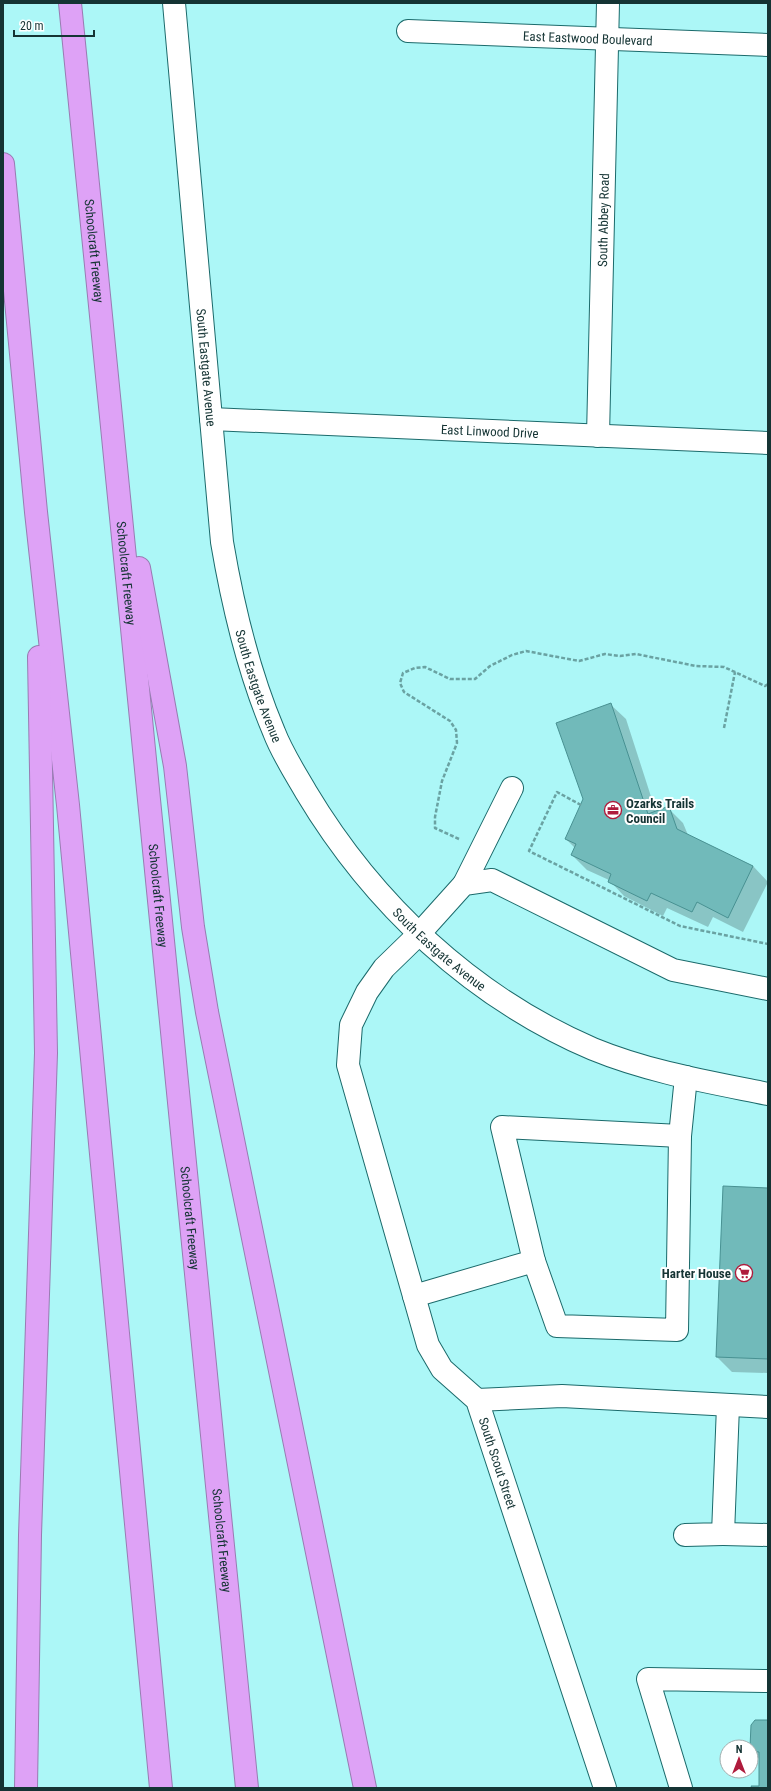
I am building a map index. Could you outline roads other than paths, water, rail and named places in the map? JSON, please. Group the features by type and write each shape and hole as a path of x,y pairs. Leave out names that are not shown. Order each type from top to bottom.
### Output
{"highway":[{"name":"Schoolcraft Freeway","path":"70,3 247,1788"},
{"path":"3,164 36,512 68,805 161,1788"},
{"path":"110,409 175,766 193,927 207,1012 365,1788"},
{"path":"26,1788 31,1527 46,1053 36,512"}],"street":[{"name":"South Eastgate Avenue","path":"174,3 217,501 229,582 248,660 275,735 318,812 343,848 370,881 419,934 491,993 559,1033 631,1063 686,1077 768,1094"},
{"name":"South Abbey Road","path":"598,436 608,3"},
{"name":"East Eastwood Boulevard","path":"408,31 768,45"},
{"name":"East Linwood Drive","path":"211,419 768,443"},
{"name":"South Scout Street","path":"512,788 464,884 419,934 384,968 367,992 351,1026 348,1065 428,1345 442,1369 477,1400 605,1788"},
{"path":"464,884 492,880 672,970 768,989"},
{"path":"680,1136 502,1127 534,1261 557,1326 677,1330 680,1136 686,1077"},
{"path":"414,1296 534,1261"},
{"path":"477,1400 562,1396 768,1407"},
{"path":"723,1534 728,1406"},
{"path":"685,1535 723,1534 768,1536"},
{"path":"681,1788 648,1679 768,1681"}],"place":[{"name":"Ozarks Trails Council","path":"613,810"},
{"name":"Harter House","path":"744,1273"}]}
